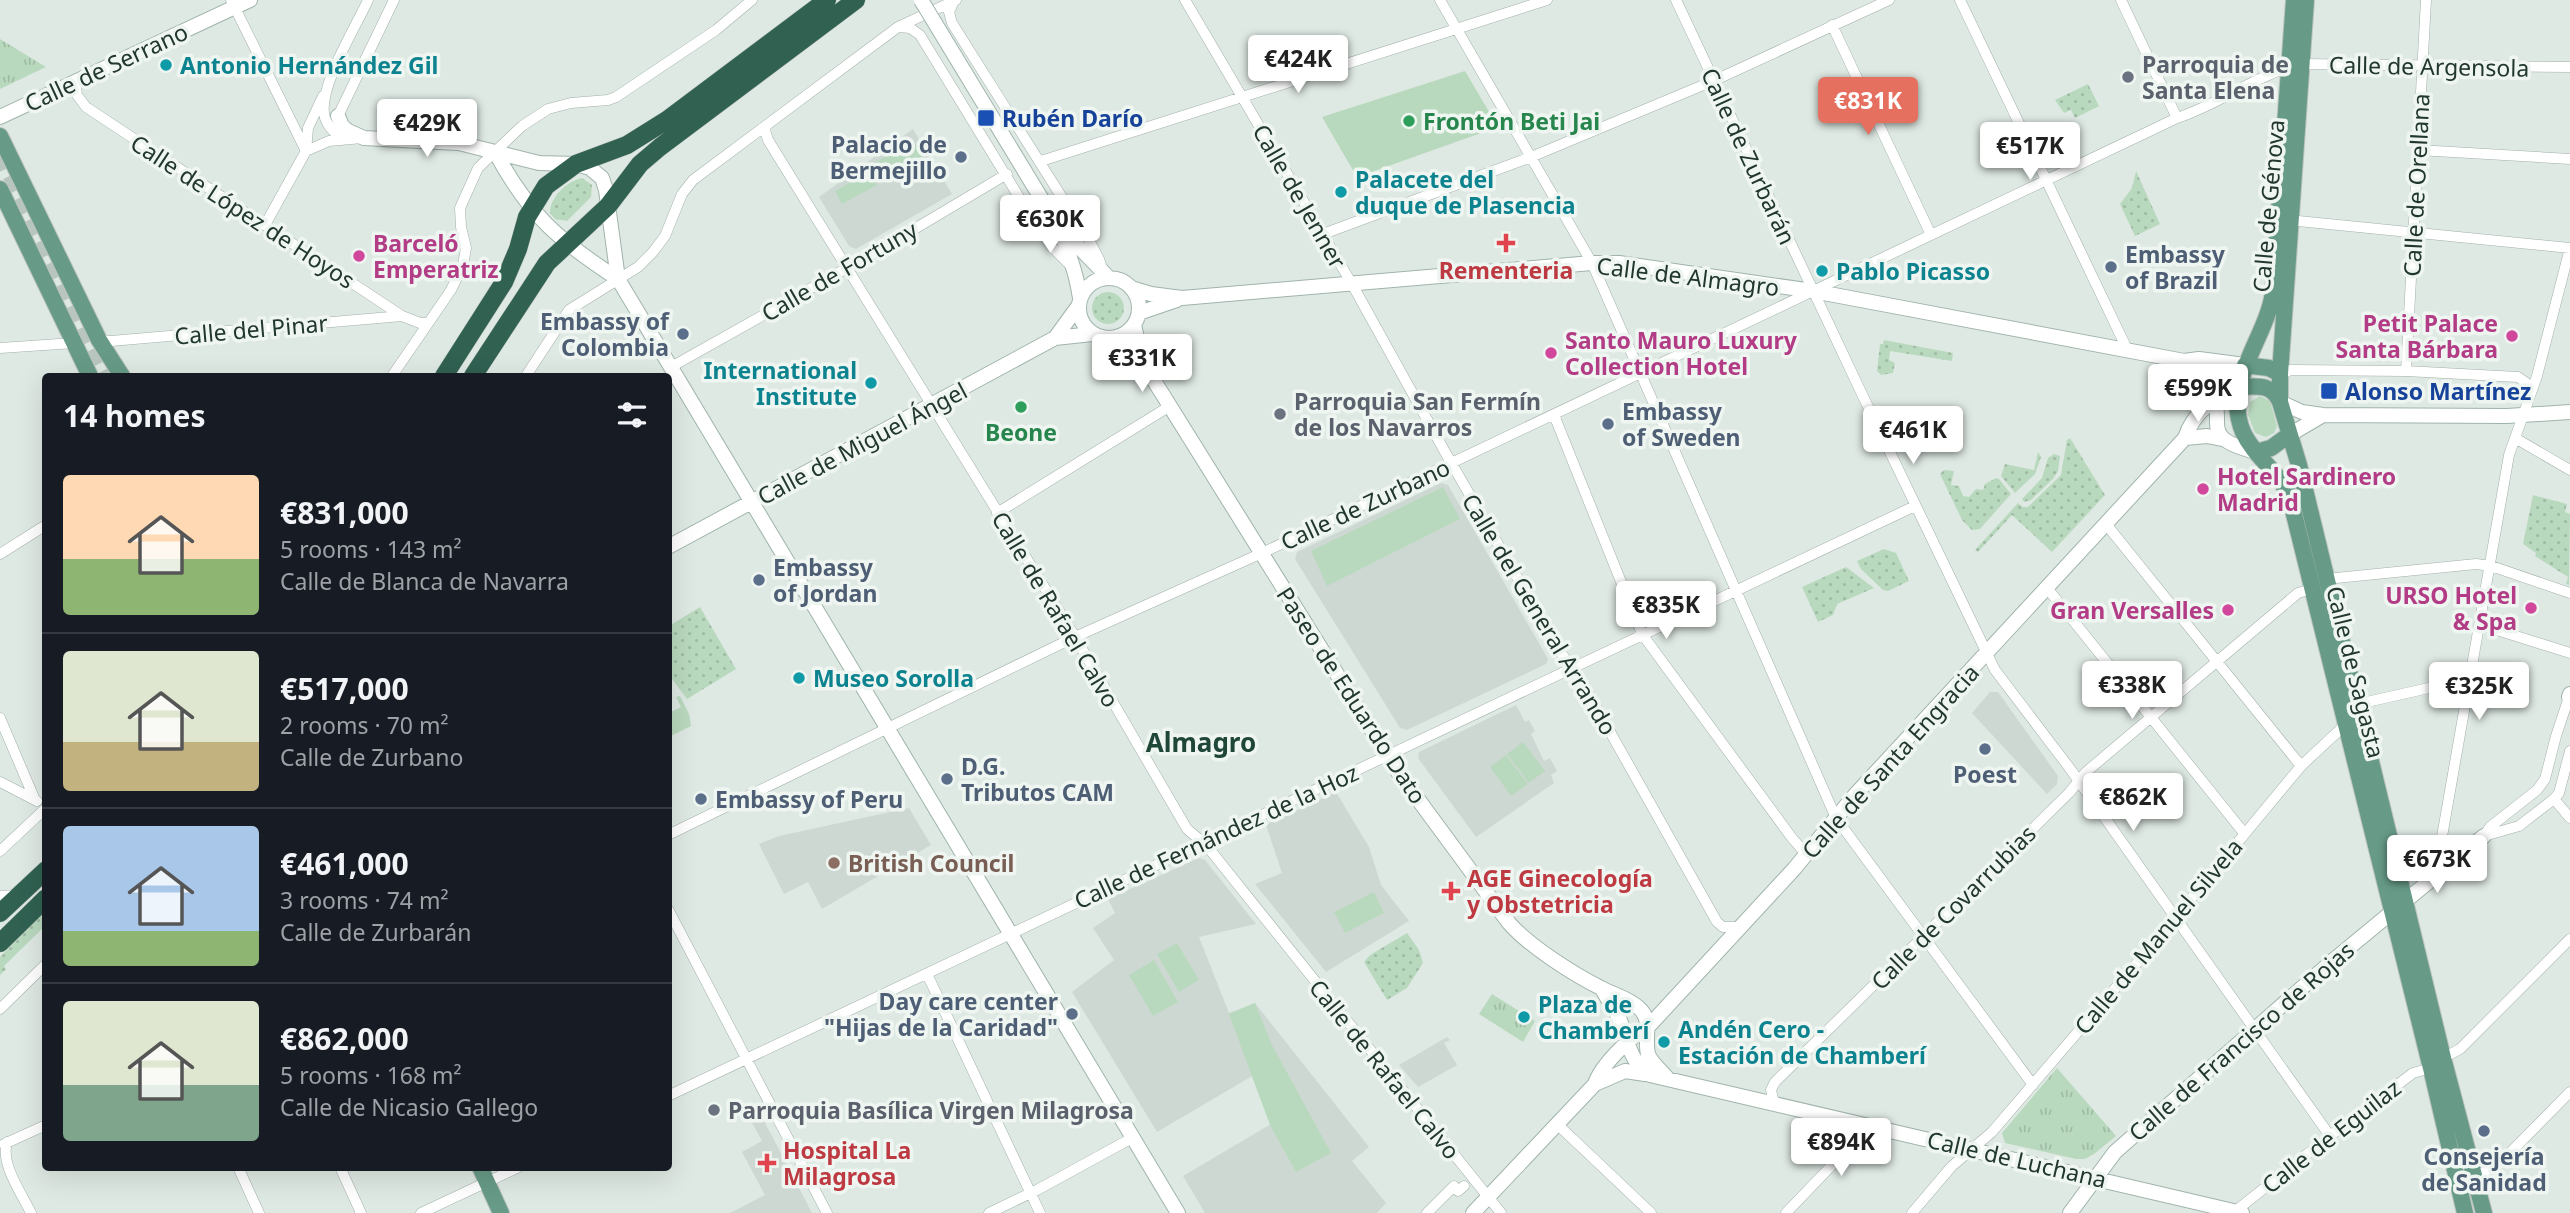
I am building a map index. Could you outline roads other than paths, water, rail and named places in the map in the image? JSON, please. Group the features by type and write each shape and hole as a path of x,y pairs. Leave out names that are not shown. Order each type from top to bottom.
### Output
{"highway":[{"path":"446,373 504,282 531,209 545,186 576,164 627,145 667,120 827,0"},
{"path":"475,373 547,263 608,206 640,164 856,0"},
{"path":"0,913 42,874"},
{"path":"0,943 42,902"}],"main road":[{"name":"Calle de Génova","path":"2280,402 2283,220 2295,65 2303,1"},
{"path":"0,136 99,340 120,373"},
{"path":"0,189 89,373"},
{"name":"Calle de Génova","path":"2241,387 2245,365 2269,311 2283,220"},
{"path":"2245,365 2269,368 2280,374"},
{"path":"2241,387 2269,388 2280,402"},
{"name":"Calle de Sagasta","path":"2241,387 2239,416 2244,435 2287,492 2345,725 2399,907"},
{"name":"Calle de Sagasta","path":"2280,402 2299,465 2358,704 2399,907 2437,1063 2465,1213"},
{"path":"2256,452 2270,449 2289,435"},
{"name":"Calle de Sagasta","path":"2437,1063 2475,1176 2484,1213"},
{"path":"483,1175 501,1213"}],"street":[{"name":"Calle de Serrano","path":"0,117 233,4 250,0"},
{"path":"265,225 306,151 308,128 319,100 324,95 368,0"},
{"path":"363,138 352,135 344,128 338,116 394,0"},
{"path":"394,373 451,290 463,265 466,248 460,208 478,168 522,126 548,109 616,97 716,30 752,0"},
{"path":"921,0 1056,223 1076,272 1083,324 1093,334 1103,338 1115,338 1125,334 1137,319 1138,300 1131,288 1106,275 1056,223"},
{"path":"528,373 569,310 638,267 659,245 671,224 682,194 693,180 898,27 955,0"},
{"path":"955,0 949,12 952,23 1041,161 1095,251 1106,275"},
{"name":"Calle de Jenner","path":"1185,0 1352,284"},
{"path":"1440,0 1592,262 1836,818 2033,1085"},
{"path":"1041,161 1546,0"},
{"name":"Calle de Zurbarán","path":"1676,0 1995,670 2079,782 2330,1136"},
{"path":"1323,234 1531,157 1713,81 1889,0"},
{"path":"1959,0 2128,351"},
{"path":"2121,0 2177,118"},
{"name":"Calle de Orellana","path":"2406,371 2426,0"},
{"path":"233,4 306,151"},
{"path":"1832,25 1931,235"},
{"path":"898,27 909,28 920,35 1044,236 1076,272"},
{"name":"Calle de Zurbano","path":"672,833 1075,638 1262,553 2177,118 2193,114 2295,65"},
{"name":"Calle de Argensola","path":"2295,65 2570,67"},
{"name":"Calle de López de Hoyos","path":"75,81 79,100 86,107 402,316 427,323"},
{"path":"324,95 324,115 330,128 342,139"},
{"name":"Calle de Rafael Calvo","path":"764,127 768,140 1075,638 1187,829 1203,843 1501,1213"},
{"path":"306,151 319,144 342,139 459,143 540,163 576,164 590,168 598,174 606,190 618,279 1178,1213"},
{"path":"2418,150 2570,159"},
{"path":"495,152 512,183 531,209 567,244 618,279"},
{"name":"Calle de Fortuny","path":"671,368 1007,174"},
{"path":"2283,220 2570,248 2532,387 2508,461 2440,848 2448,864"},
{"name":"Calle de Almagro","path":"1131,288 1182,298 1592,262 1619,262 1813,291 2190,362 2199,359 2245,365"},
{"path":"1079,302 1085,289 1106,275"},
{"name":"Calle del General Arrando","path":"1352,284 1559,650 1574,667 1717,922 1723,927 1740,927"},
{"name":"Calle de Almagro","path":"1137,319 1182,298"},
{"name":"Calle de Miguel Ángel","path":"1055,338 1079,302"},
{"name":"Calle del Pinar","path":"99,340 402,316"},
{"name":"Paseo de Eduardo Dato","path":"1137,319 1143,363"},
{"name":"Calle de Miguel Ángel","path":"672,545 1055,338 1093,334"},
{"name":"Paseo de Eduardo Dato","path":"1115,338 1143,363 1387,755 1516,932 1602,989 1623,997 1642,1010 1648,1027"},
{"path":"0,348 74,343"},
{"path":"2190,362 2195,371 2209,381 2215,398 2215,419 2222,439"},
{"path":"2280,374 2291,370 2406,371 2518,377 2532,387"},
{"path":"2215,398 2241,387"},
{"name":"Calle de Santa Engracia","path":"1474,1213 1595,1084 1602,1070 1635,1034 1648,1027 1740,927 1836,818 2185,438 2189,427 2215,398"},
{"path":"2280,402 2302,412 2323,415 2522,415 2570,412"},
{"path":"998,513 1170,406"},
{"path":"1553,415 1642,634 1806,854"},
{"path":"2289,435 2318,421 2323,415"},
{"path":"2185,438 2207,436 2256,452"},
{"path":"2515,438 2570,470"},
{"name":"Calle de Fernández de la Hoz","path":"672,1094 1915,506"},
{"path":"2106,524 2301,766"},
{"path":"0,554 42,528"},
{"path":"2326,579 2476,565 2491,566 2570,593"},
{"path":"2047,588 2244,833"},
{"name":"Calle de Covarrubias","path":"1774,1103 1771,1090 1776,1082 2079,782 2086,772 2298,593 2312,589"},
{"path":"2480,625 2570,653"},
{"path":"2358,704 2470,681"},
{"path":"2570,695 2570,708"},
{"path":"2484,836 2490,827 2537,790 2545,779 2570,695"},
{"path":"0,718 2,728 36,800"},
{"name":"Calle de Manuel Silvela","path":"1912,1213 1952,1166 1992,1132 2301,766 2345,725"},
{"path":"2556,736 2570,727"},
{"path":"2484,836 2519,826 2554,799 2559,793 2570,751"},
{"path":"0,782 42,805"},
{"path":"2554,799 2570,818"},
{"path":"0,851 42,811"},
{"name":"Calle de Francisco de Rojas","path":"2070,1213 2115,1152 2253,1029 2484,836"},
{"path":"0,896 19,895"},
{"path":"672,917 828,1213"},
{"name":"Calle de Eguilaz","path":"2237,1212 2413,1073 2460,1049 2570,939"},
{"path":"0,1009 42,968"},
{"path":"927,974 1040,1213"},
{"path":"1602,989 1619,1018 1637,1065 1650,1074"},
{"path":"1648,1027 1650,1058 1668,1079"},
{"name":"Calle de Santa Engracia","path":"1595,1084 1625,1071 1650,1074"},
{"name":"Calle de Luchana","path":"1650,1074 2237,1212"},
{"path":"2475,1176 2497,1166 2570,1093"},
{"path":"1557,1124 1646,1211"},
{"path":"1786,1213 1858,1138 1863,1124"},
{"path":"31,1213 7,1163 4,1144 42,1127"},
{"path":"989,1213 1132,1138"},
{"path":"240,1171 259,1213"},
{"path":"342,1171 361,1213"},
{"path":"421,1213 483,1175 501,1171"},
{"path":"1427,1213 1454,1186 1458,1191 1464,1186"}],"tunnel":[{"path":"0,154 106,373"}],"place":[{"name":"Antonio Hernández Gil","path":"166,65"},
{"name":"Parroquia de Santa Elena","path":"2128,77"},
{"name":"Rubén Darío","path":"986,118"},
{"name":"Frontón Beti Jai","path":"1409,121"},
{"name":"Palacio de Bermejillo","path":"961,157"},
{"name":"Palacete del duque de Plasencia","path":"1341,192"},
{"name":"Rementeria","path":"1506,243"},
{"name":"Barceló Emperatriz","path":"359,256"},
{"name":"Embassy of Brazil","path":"2111,267"},
{"name":"Pablo Picasso","path":"1822,271"},
{"name":"Embassy of Colombia","path":"683,334"},
{"name":"Petit Palace Santa Bárbara","path":"2512,336"},
{"name":"Santo Mauro Luxury Collection Hotel","path":"1551,353"},
{"name":"International Institute","path":"871,383"},
{"name":"Alonso Martínez","path":"2329,391"},
{"name":"Beone","path":"1021,407"},
{"name":"Parroquia San Fermín de los Navarros","path":"1280,414"},
{"name":"Embassy of Sweden","path":"1608,424"},
{"name":"Hotel Sardinero Madrid","path":"2203,489"},
{"name":"Embassy of Jordan","path":"759,580"},
{"name":"URSO Hotel & Spa","path":"2531,608"},
{"name":"Gran Versalles","path":"2228,610"},
{"name":"Museo Sorolla","path":"799,678"},
{"name":"Poest","path":"1985,749"},
{"name":"D.G. Tributos CAM","path":"947,779"},
{"name":"Embassy of Peru","path":"701,799"},
{"name":"British Council","path":"834,863"},
{"name":"AGE Ginecología y Obstetricia","path":"1451,891"},
{"name":"Day care center \"Hijas de la Caridad\"","path":"1072,1014"},
{"name":"Plaza de Chamberí","path":"1524,1017"},
{"name":"Andén Cero - Estación de Chamberí","path":"1664,1042"},
{"name":"Parroquia Basílica Virgen Milagrosa","path":"714,1110"},
{"name":"Consejería de Sanidad","path":"2484,1131"},
{"name":"Hospital La Milagrosa","path":"767,1163"}],"district":[{"name":"Almagro","path":"1201,742"}]}
